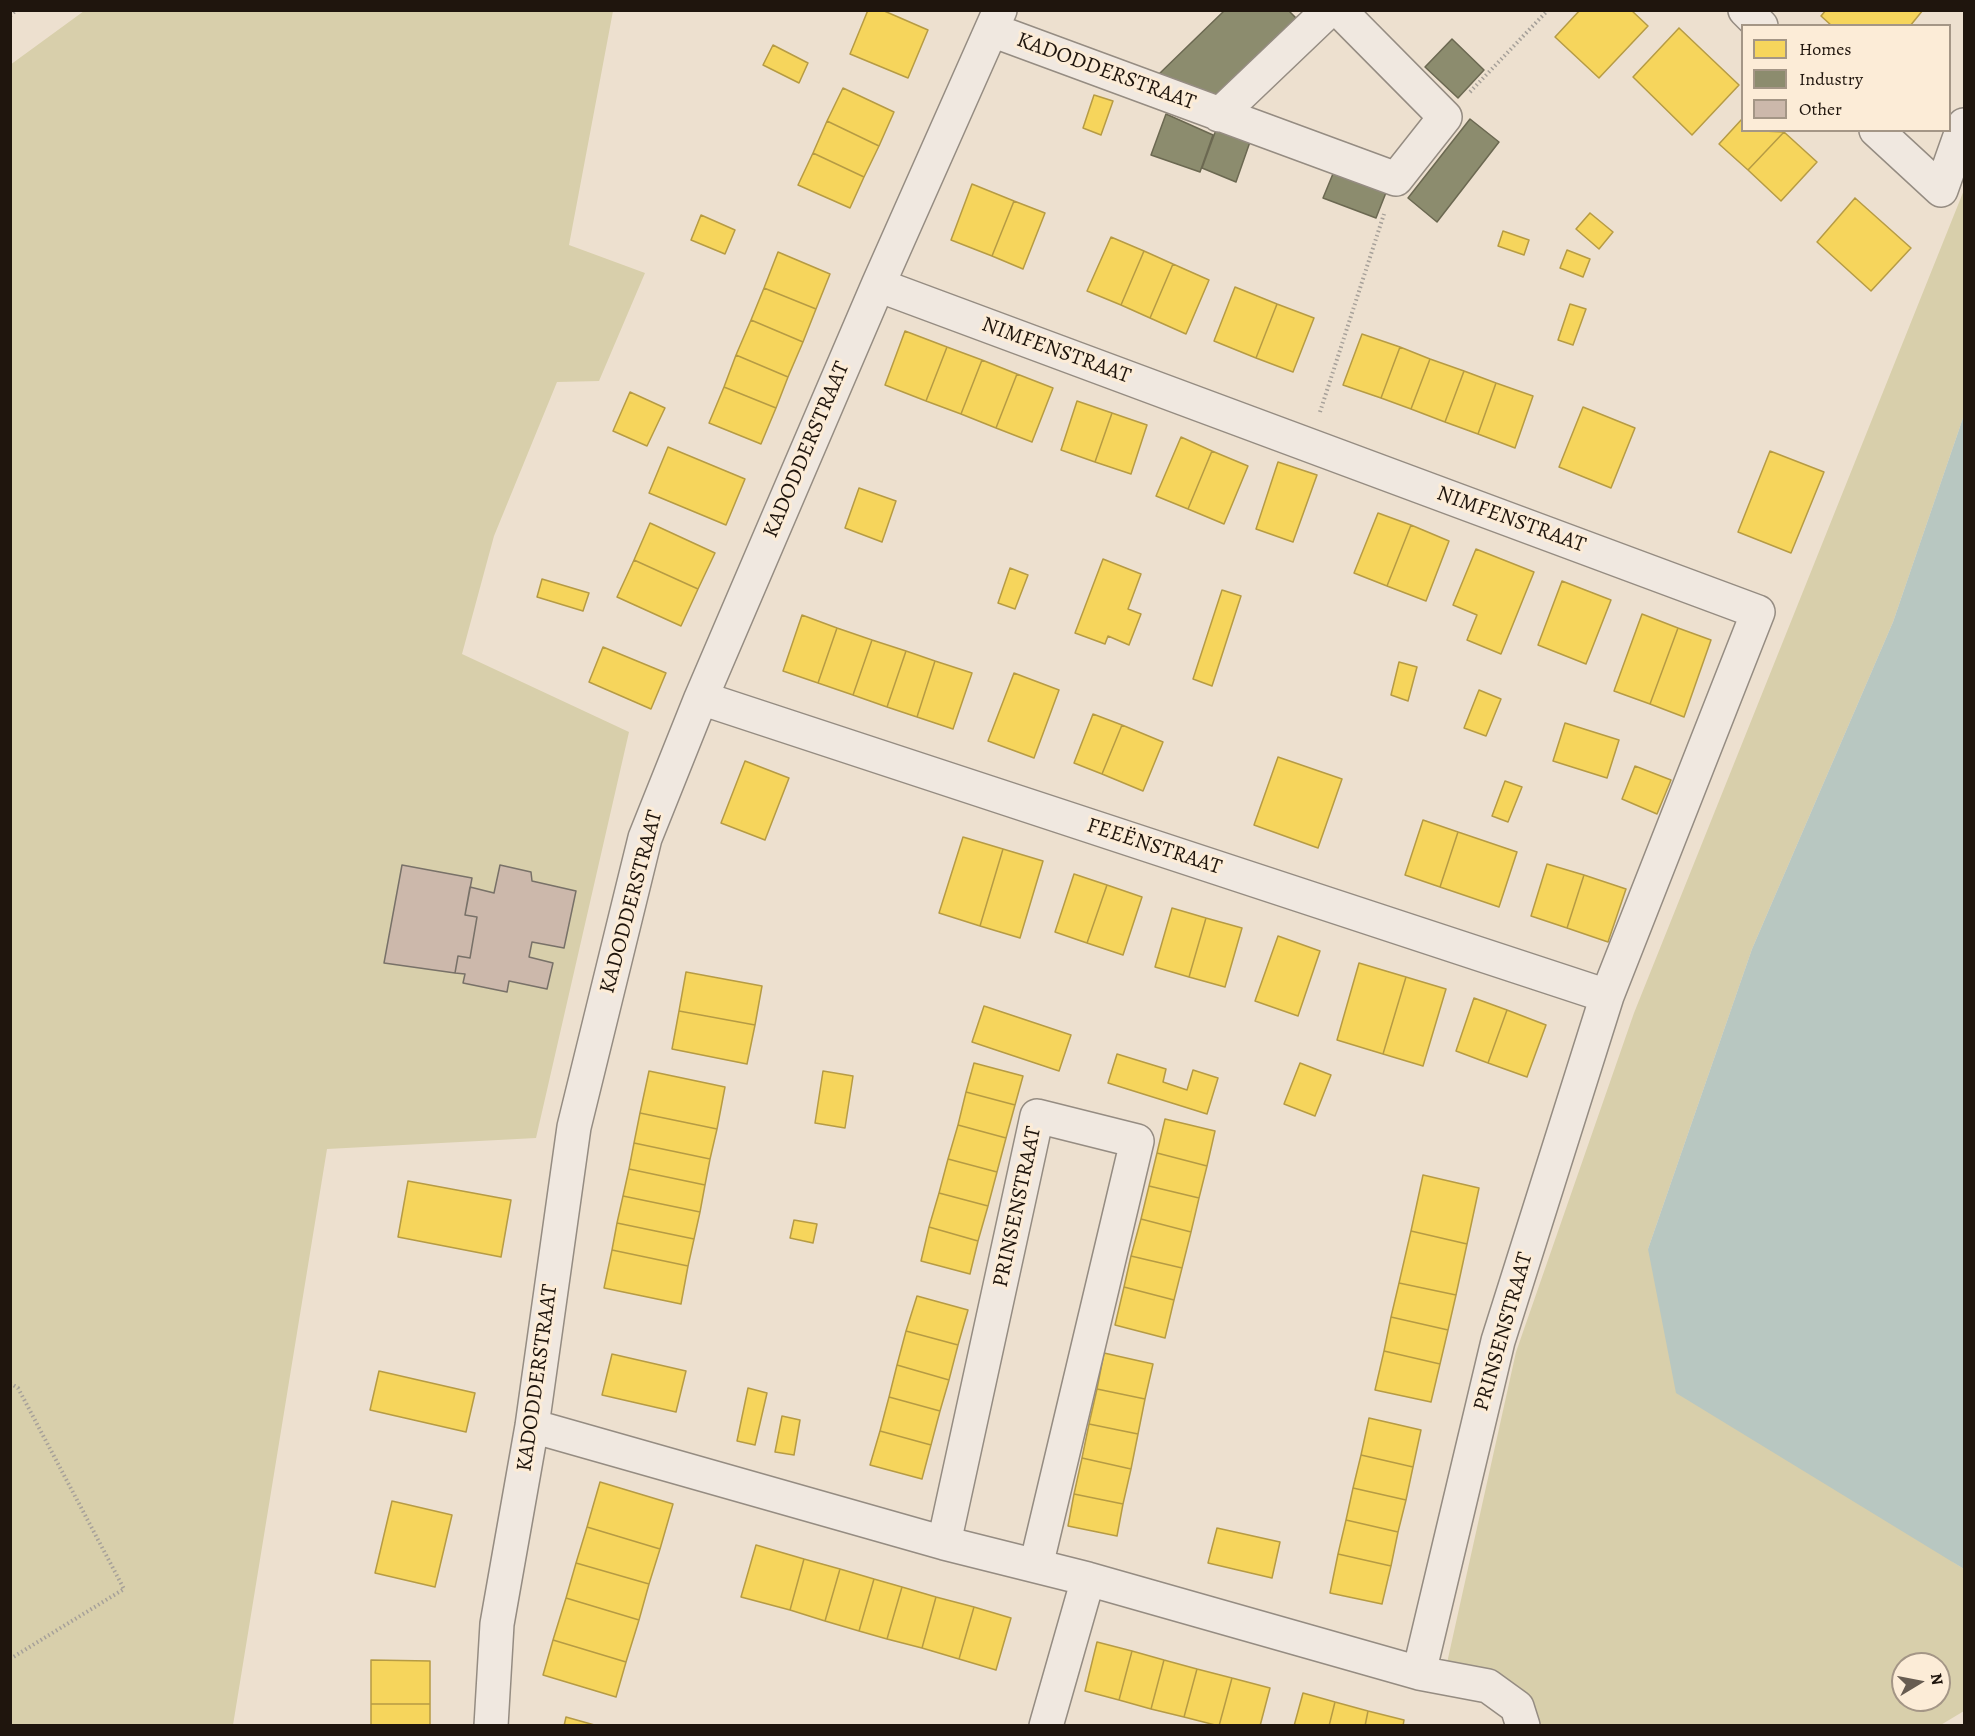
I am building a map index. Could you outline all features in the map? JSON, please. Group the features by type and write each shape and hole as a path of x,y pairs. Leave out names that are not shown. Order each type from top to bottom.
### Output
{"street":[{"name":"KADODDERSTRAAT","path":"1219,114 1329,10"},
{"path":"1339,10 1445,117 1396,179"},
{"path":"1745,10 1759,24"},
{"name":"KADODDERSTRAAT","path":"491,1725 497,1624 532,1426 574,1127 645,838 701,698 878,285 996,20 1219,114 1396,179"},
{"path":"1878,132 1941,190 1965,125"},
{"name":"NIMFENSTRAAT","path":"878,285 1758,612 1607,996"},
{"name":"FEEËNSTRAAT","path":"701,698 1607,996"},
{"name":"PRINSENSTRAAT","path":"1419,1673 1498,1341 1607,996"},
{"name":"PRINSENSTRAAT","path":"945,1543 1037,1116 1137,1141 1036,1566"},
{"path":"532,1426 945,1543 1088,1579 1419,1673 1488,1686 1517,1707 1523,1725"},
{"path":"1046,1725 1088,1579"}],"path":[{"path":"10,16 16,10"},
{"path":"1445,117 1548,10"},
{"path":"1309,445 1396,179"},
{"path":"10,1383 18,1388 124,1589 10,1659"}],"shaded area":[{"path":"84,11 613,11 569,245 645,273 599,381 557,382 494,536 462,654 629,732 536,1138 327,1149 233,1725 11,1725 10,65"},
{"path":"1964,190 1964,415 1893,622 1752,949 1648,1249 1953,1562 1964,1569 1964,1711 1939,1726 1511,1725 1519,1689 1445,1672 1516,1352 1634,1013"},
{"path":"1964,415 1964,1569 1676,1393 1648,1249 1752,949 1893,622"}],"building: Homes":[{"path":"868,10 882,10 928,30 908,78 850,54"},
{"path":"1580,10 1631,10 1648,26 1599,78 1555,37"},
{"path":"1826,10 1923,10 1912,24 1830,24 1821,16"},
{"path":"1679,28 1739,85 1692,135 1633,77"},
{"path":"773,45 808,63 799,83 763,65"},
{"path":"843,88 894,112 879,146 827,121"},
{"path":"1094,95 1113,101 1101,135 1083,128"},
{"path":"1741,120 1741,132 1784,132 1748,170 1719,144"},
{"path":"827,121 879,146 864,177 813,153"},
{"path":"1784,132 1817,162 1781,201 1748,170"},
{"path":"813,153 864,177 850,208 798,185"},
{"path":"972,184 1014,201 992,256 951,240"},
{"path":"1855,198 1911,248 1871,291 1817,242"},
{"path":"1014,201 1045,213 1023,269 992,256"},
{"path":"1590,213 1613,232 1599,249 1576,229"},
{"path":"701,215 735,230 725,254 691,240"},
{"path":"1503,231 1529,240 1524,255 1498,246"},
{"path":"1111,237 1144,251 1121,305 1087,291"},
{"path":"1567,250 1590,259 1583,277 1560,268"},
{"path":"1144,251 1173,264 1150,318 1121,305"},
{"path":"778,252 830,274 816,309 764,288"},
{"path":"1173,264 1209,280 1186,334 1150,318"},
{"path":"1235,287 1277,304 1256,358 1214,341"},
{"path":"764,288 816,309 803,342 751,320"},
{"path":"1277,304 1314,318 1293,372 1256,358"},
{"path":"1570,304 1586,309 1573,345 1558,340"},
{"path":"751,320 803,342 788,377 736,355"},
{"path":"905,331 947,347 926,401 885,385"},
{"path":"1362,334 1400,347 1381,398 1343,385"},
{"path":"947,347 982,360 961,414 926,401"},
{"path":"1400,347 1430,359 1411,409 1381,398"},
{"path":"736,355 788,377 776,408 724,387"},
{"path":"1430,359 1464,371 1445,422 1411,409"},
{"path":"982,360 1017,374 996,428 961,414"},
{"path":"1464,371 1496,383 1478,434 1445,422"},
{"path":"1017,374 1053,388 1032,442 996,428"},
{"path":"1496,383 1533,396 1515,448 1478,434"},
{"path":"724,387 776,408 761,444 709,423"},
{"path":"630,392 665,408 647,446 613,431"},
{"path":"1077,401 1112,413 1095,462 1061,450"},
{"path":"1583,407 1635,428 1611,488 1559,467"},
{"path":"1112,413 1147,425 1131,474 1095,462"},
{"path":"1181,437 1212,451 1188,509 1156,496"},
{"path":"668,447 745,479 726,525 649,493"},
{"path":"1212,451 1248,466 1224,524 1188,509"},
{"path":"1770,451 1824,472 1791,553 1738,532"},
{"path":"1278,462 1317,475 1293,542 1256,529"},
{"path":"859,488 896,501 882,542 845,528"},
{"path":"1378,513 1411,525 1387,586 1354,573"},
{"path":"650,523 715,553 698,589 634,560"},
{"path":"1411,525 1449,541 1426,601 1387,586"},
{"path":"1476,549 1534,572 1501,654 1467,640 1477,615 1453,605"},
{"path":"1103,559 1141,574 1128,609 1141,614 1129,645 1108,636 1105,644 1075,633"},
{"path":"634,560 698,589 681,626 617,597"},
{"path":"1010,568 1028,575 1015,609 998,603"},
{"path":"542,579 589,593 583,611 537,597"},
{"path":"1562,581 1611,600 1586,664 1538,645"},
{"path":"1222,590 1241,596 1212,686 1193,679"},
{"path":"1642,614 1678,628 1650,704 1614,691"},
{"path":"802,615 837,628 818,683 783,671"},
{"path":"837,628 872,640 853,695 818,683"},
{"path":"1678,628 1711,640 1684,717 1650,704"},
{"path":"872,640 906,651 887,707 853,695"},
{"path":"603,647 666,673 651,709 589,682"},
{"path":"906,651 935,661 917,717 887,707"},
{"path":"935,661 972,673 953,729 917,717"},
{"path":"1399,662 1417,667 1408,701 1391,695"},
{"path":"1014,673 1059,690 1034,758 988,741"},
{"path":"1479,690 1501,699 1486,736 1464,728"},
{"path":"1093,714 1122,725 1102,774 1074,763"},
{"path":"1565,723 1619,740 1607,778 1553,761"},
{"path":"1122,725 1163,742 1143,791 1102,774"},
{"path":"1278,757 1342,779 1318,848 1254,825"},
{"path":"745,761 789,778 765,840 721,823"},
{"path":"1635,766 1671,780 1657,814 1622,799"},
{"path":"1505,781 1522,787 1508,822 1492,816"},
{"path":"1423,820 1458,832 1440,887 1405,875"},
{"path":"1458,832 1517,852 1499,907 1440,887"},
{"path":"963,837 1003,849 980,926 939,913"},
{"path":"1003,849 1043,861 1020,938 980,926"},
{"path":"1547,864 1584,875 1567,928 1531,916"},
{"path":"1074,874 1107,885 1087,943 1055,932"},
{"path":"1584,875 1626,889 1608,942 1567,928"},
{"path":"1107,885 1142,897 1123,955 1087,943"},
{"path":"1172,908 1206,918 1189,977 1155,967"},
{"path":"1206,918 1242,928 1225,987 1189,977"},
{"path":"1278,936 1320,951 1298,1016 1255,1001"},
{"path":"1359,963 1406,977 1383,1054 1337,1040"},
{"path":"686,972 762,986 755,1025 679,1011"},
{"path":"1406,977 1446,989 1423,1066 1383,1054"},
{"path":"1474,998 1507,1010 1488,1063 1456,1051"},
{"path":"984,1006 1071,1035 1059,1071 972,1042"},
{"path":"1507,1010 1546,1025 1527,1077 1488,1063"},
{"path":"679,1011 755,1025 747,1064 672,1049"},
{"path":"1117,1054 1166,1069 1163,1082 1187,1090 1193,1070 1218,1078 1207,1114 1108,1083"},
{"path":"974,1063 1023,1076 1015,1105 966,1092"},
{"path":"1300,1063 1331,1075 1315,1116 1284,1104"},
{"path":"649,1071 725,1087 717,1129 640,1113"},
{"path":"823,1071 853,1076 845,1128 815,1123"},
{"path":"966,1092 1015,1105 1006,1138 958,1125"},
{"path":"640,1113 717,1129 710,1159 634,1143"},
{"path":"1165,1119 1215,1131 1207,1166 1157,1153"},
{"path":"958,1125 1006,1138 997,1172 948,1159"},
{"path":"634,1143 710,1159 705,1185 629,1169"},
{"path":"1157,1153 1207,1166 1199,1198 1149,1186"},
{"path":"948,1159 997,1172 988,1206 939,1193"},
{"path":"629,1169 705,1185 700,1212 623,1196"},
{"path":"1423,1175 1479,1188 1467,1244 1411,1231"},
{"path":"408,1181 511,1200 501,1257 398,1237"},
{"path":"1149,1186 1199,1198 1191,1232 1141,1219"},
{"path":"939,1193 988,1206 978,1241 929,1227"},
{"path":"623,1196 700,1212 694,1239 617,1223"},
{"path":"1141,1219 1191,1232 1182,1268 1131,1256"},
{"path":"794,1220 817,1224 813,1243 790,1238"},
{"path":"617,1223 694,1239 688,1266 612,1250"},
{"path":"929,1227 978,1241 970,1274 921,1261"},
{"path":"1411,1231 1467,1244 1456,1295 1399,1283"},
{"path":"612,1250 688,1266 681,1304 604,1288"},
{"path":"1131,1256 1182,1268 1174,1300 1124,1287"},
{"path":"1399,1283 1456,1295 1448,1330 1391,1317"},
{"path":"1124,1287 1174,1300 1165,1338 1115,1325"},
{"path":"917,1296 968,1310 958,1345 906,1331"},
{"path":"1391,1317 1448,1330 1440,1364 1384,1351"},
{"path":"906,1331 958,1345 949,1380 897,1365"},
{"path":"1384,1351 1440,1364 1431,1402 1375,1390"},
{"path":"1104,1353 1153,1364 1145,1399 1097,1389"},
{"path":"612,1354 686,1371 676,1412 602,1395"},
{"path":"897,1365 949,1380 940,1411 889,1397"},
{"path":"379,1371 475,1393 466,1432 370,1410"},
{"path":"748,1388 767,1393 755,1445 737,1441"},
{"path":"1097,1389 1145,1399 1138,1434 1089,1424"},
{"path":"889,1397 940,1411 931,1445 880,1431"},
{"path":"782,1416 800,1420 794,1455 775,1452"},
{"path":"1369,1418 1421,1430 1413,1467 1361,1455"},
{"path":"1089,1424 1138,1434 1131,1469 1082,1458"},
{"path":"880,1431 931,1445 922,1479 870,1465"},
{"path":"1361,1455 1413,1467 1406,1500 1353,1488"},
{"path":"1082,1458 1131,1469 1123,1504 1074,1494"},
{"path":"600,1482 673,1504 660,1549 587,1527"},
{"path":"1353,1488 1406,1500 1398,1532 1346,1520"},
{"path":"1074,1494 1123,1504 1117,1536 1068,1526"},
{"path":"392,1501 452,1515 435,1587 375,1573"},
{"path":"1346,1520 1398,1532 1391,1566 1338,1554"},
{"path":"587,1527 660,1549 649,1584 576,1563"},
{"path":"1217,1528 1280,1542 1272,1578 1208,1563"},
{"path":"756,1545 804,1559 790,1610 741,1597"},
{"path":"1338,1554 1391,1566 1382,1604 1330,1593"},
{"path":"804,1559 840,1569 825,1621 790,1610"},
{"path":"576,1563 649,1584 639,1620 566,1598"},
{"path":"840,1569 874,1579 859,1631 825,1621"},
{"path":"874,1579 902,1587 887,1639 859,1631"},
{"path":"902,1587 936,1597 922,1648 887,1639"},
{"path":"936,1597 974,1607 959,1659 922,1648"},
{"path":"566,1598 639,1620 626,1662 553,1640"},
{"path":"974,1607 1011,1618 996,1670 959,1659"},
{"path":"553,1640 626,1662 616,1697 543,1675"},
{"path":"1097,1642 1132,1651 1119,1700 1085,1691"},
{"path":"1132,1651 1164,1660 1151,1709 1119,1700"},
{"path":"371,1660 430,1661 430,1704 371,1704"},
{"path":"1164,1660 1197,1669 1184,1717 1151,1709"},
{"path":"1197,1669 1232,1678 1219,1726 1184,1717"},
{"path":"1232,1678 1270,1688 1260,1726 1219,1726"},
{"path":"1303,1693 1335,1702 1329,1726 1294,1726"},
{"path":"1335,1702 1368,1711 1365,1726 1329,1726"},
{"path":"371,1704 430,1704 430,1726 371,1726"},
{"path":"1368,1711 1404,1720 1403,1726 1365,1726"},
{"path":"566,1717 598,1726 564,1726"}],"building: Industry":[{"path":"1225,10 1288,10 1297,19 1218,97 1159,74"},
{"path":"1452,39 1484,70 1458,98 1425,67"},
{"path":"1166,114 1213,135 1200,172 1151,155"},
{"path":"1470,119 1499,142 1437,222 1408,198"},
{"path":"1217,127 1251,139 1236,182 1202,168"},
{"path":"1337,164 1389,185 1376,218 1323,198"}],"building: Other":[{"path":"402,865 472,878 465,915 477,917 470,958 458,956 455,973 384,963"},
{"path":"500,865 531,872 532,881 576,891 564,948 532,942 529,957 553,963 547,989 509,981 507,992 463,983 465,974 455,973 458,956 470,958 477,917 465,915 470,887 494,893"}]}
